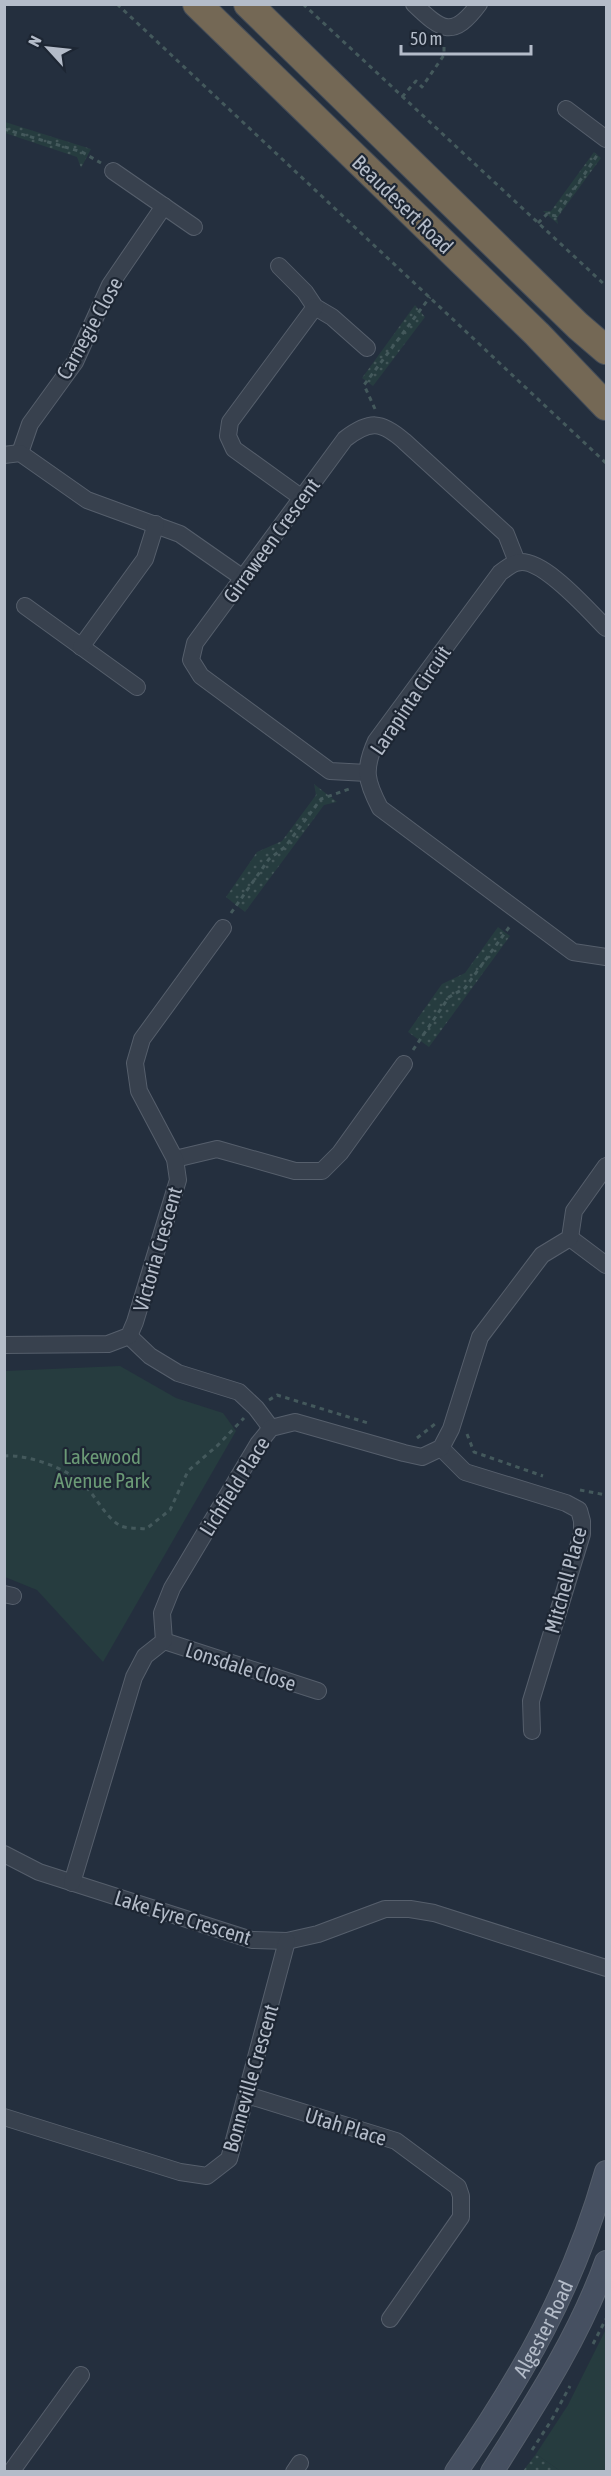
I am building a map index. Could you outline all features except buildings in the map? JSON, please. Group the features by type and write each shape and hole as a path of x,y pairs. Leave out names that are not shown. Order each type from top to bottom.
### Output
{"highway":[{"name":"Beaudesert Road","path":"197,4 528,326 606,406"},
{"name":"Beaudesert Road","path":"248,4 578,326 606,350"}],"main road":[{"name":"Algester Road","path":"456,2472 498,2411 542,2337 589,2229 606,2172"},
{"name":"Algester Road","path":"492,2472 561,2359 584,2314 606,2262"}],"street":[{"path":"414,4 431,21 443,27 455,28 467,20 478,4"},
{"path":"566,109 603,136"},
{"path":"112,171 194,226"},
{"name":"Carnegie Close","path":"12,454 30,424 75,362 110,285 164,206"},
{"path":"279,266 305,292 315,307 332,317 367,348"},
{"path":"302,498 234,449 228,436 230,422 315,307"},
{"name":"Girraween Crescent","path":"361,773 330,771 201,676 191,660 195,643 345,439 360,427 378,425 391,430 506,534 517,562"},
{"path":"12,454 98,505 180,534 243,578"},
{"path":"81,647 145,559 156,524"},
{"path":"517,562 532,564 546,570 606,628"},
{"name":"Larapinta Circuit","path":"517,562 500,573 376,741 361,773 380,808 573,952 606,957"},
{"path":"25,606 137,687"},
{"name":"Victoria Crescent","path":"4,1345 108,1344 129,1336 178,1180 176,1160 139,1091 135,1063 142,1039 223,928"},
{"path":"176,1160 217,1149 295,1171 322,1171 340,1153 404,1064"},
{"path":"570,1238 574,1210 606,1166"},
{"path":"570,1238 606,1265"},
{"path":"441,1448 451,1429 480,1337 542,1255 570,1238"},
{"path":"129,1336 150,1356 178,1373 239,1392 256,1408 271,1428"},
{"name":"Lichfield Place","path":"165,1641 162,1612 172,1588 258,1444 271,1428 295,1422 422,1456 441,1448"},
{"name":"Mitchell Place","path":"441,1448 465,1472 566,1503 579,1510 582,1534 531,1701 532,1731"},
{"path":"72,1883 134,1677 145,1656 165,1641"},
{"name":"Lonsdale Close","path":"165,1641 318,1691"},
{"name":"Lake Eyre Crescent","path":"4,1854 39,1872 252,1940 287,1941 318,1934 385,1909 410,1908 434,1913 606,1968"},
{"name":"Bonneville Crescent","path":"4,2117 180,2172 207,2176 229,2159 287,1941"},
{"name":"Utah Place","path":"247,2096 396,2141 458,2187 461,2196 461,2217 390,2319"},
{"path":"11,2472 81,2375"}],"path":[{"path":"117,4 606,463"},
{"path":"303,4 606,286"},
{"path":"402,97 416,81 422,87 444,55 443,27"},
{"path":"4,129 82,152 112,171"},
{"path":"537,224 547,214 556,216 603,136"},
{"path":"370,412 376,412 364,385 430,297"},
{"path":"223,928 269,859 285,847 321,799 345,792 354,785 361,773"},
{"path":"404,1064 449,997 465,988 520,912"},
{"path":"4,1456 16,1455 35,1460 69,1474 85,1486 120,1527 146,1529 170,1510 188,1471 256,1408"}],"green space":[{"path":"5,122 91,149 81,168 77,157 5,133"},
{"path":"594,152 601,158 557,218 558,224 543,211 551,211"},
{"path":"415,305 425,317 373,386 362,378"},
{"path":"314,784 337,802 324,805 245,912 226,897 257,852 282,841 316,795"},
{"path":"498,927 510,936 429,1047 408,1032 442,984 465,973"},
{"name":"Lakewood Avenue Park","path":"120,1366 176,1398 223,1413 236,1431 103,1662 37,1590 5,1577 5,1371"},
{"path":"606,2329 606,2471 560,2471 536,2454 568,2405"},
{"path":"536,2454 560,2471 523,2471"}]}
